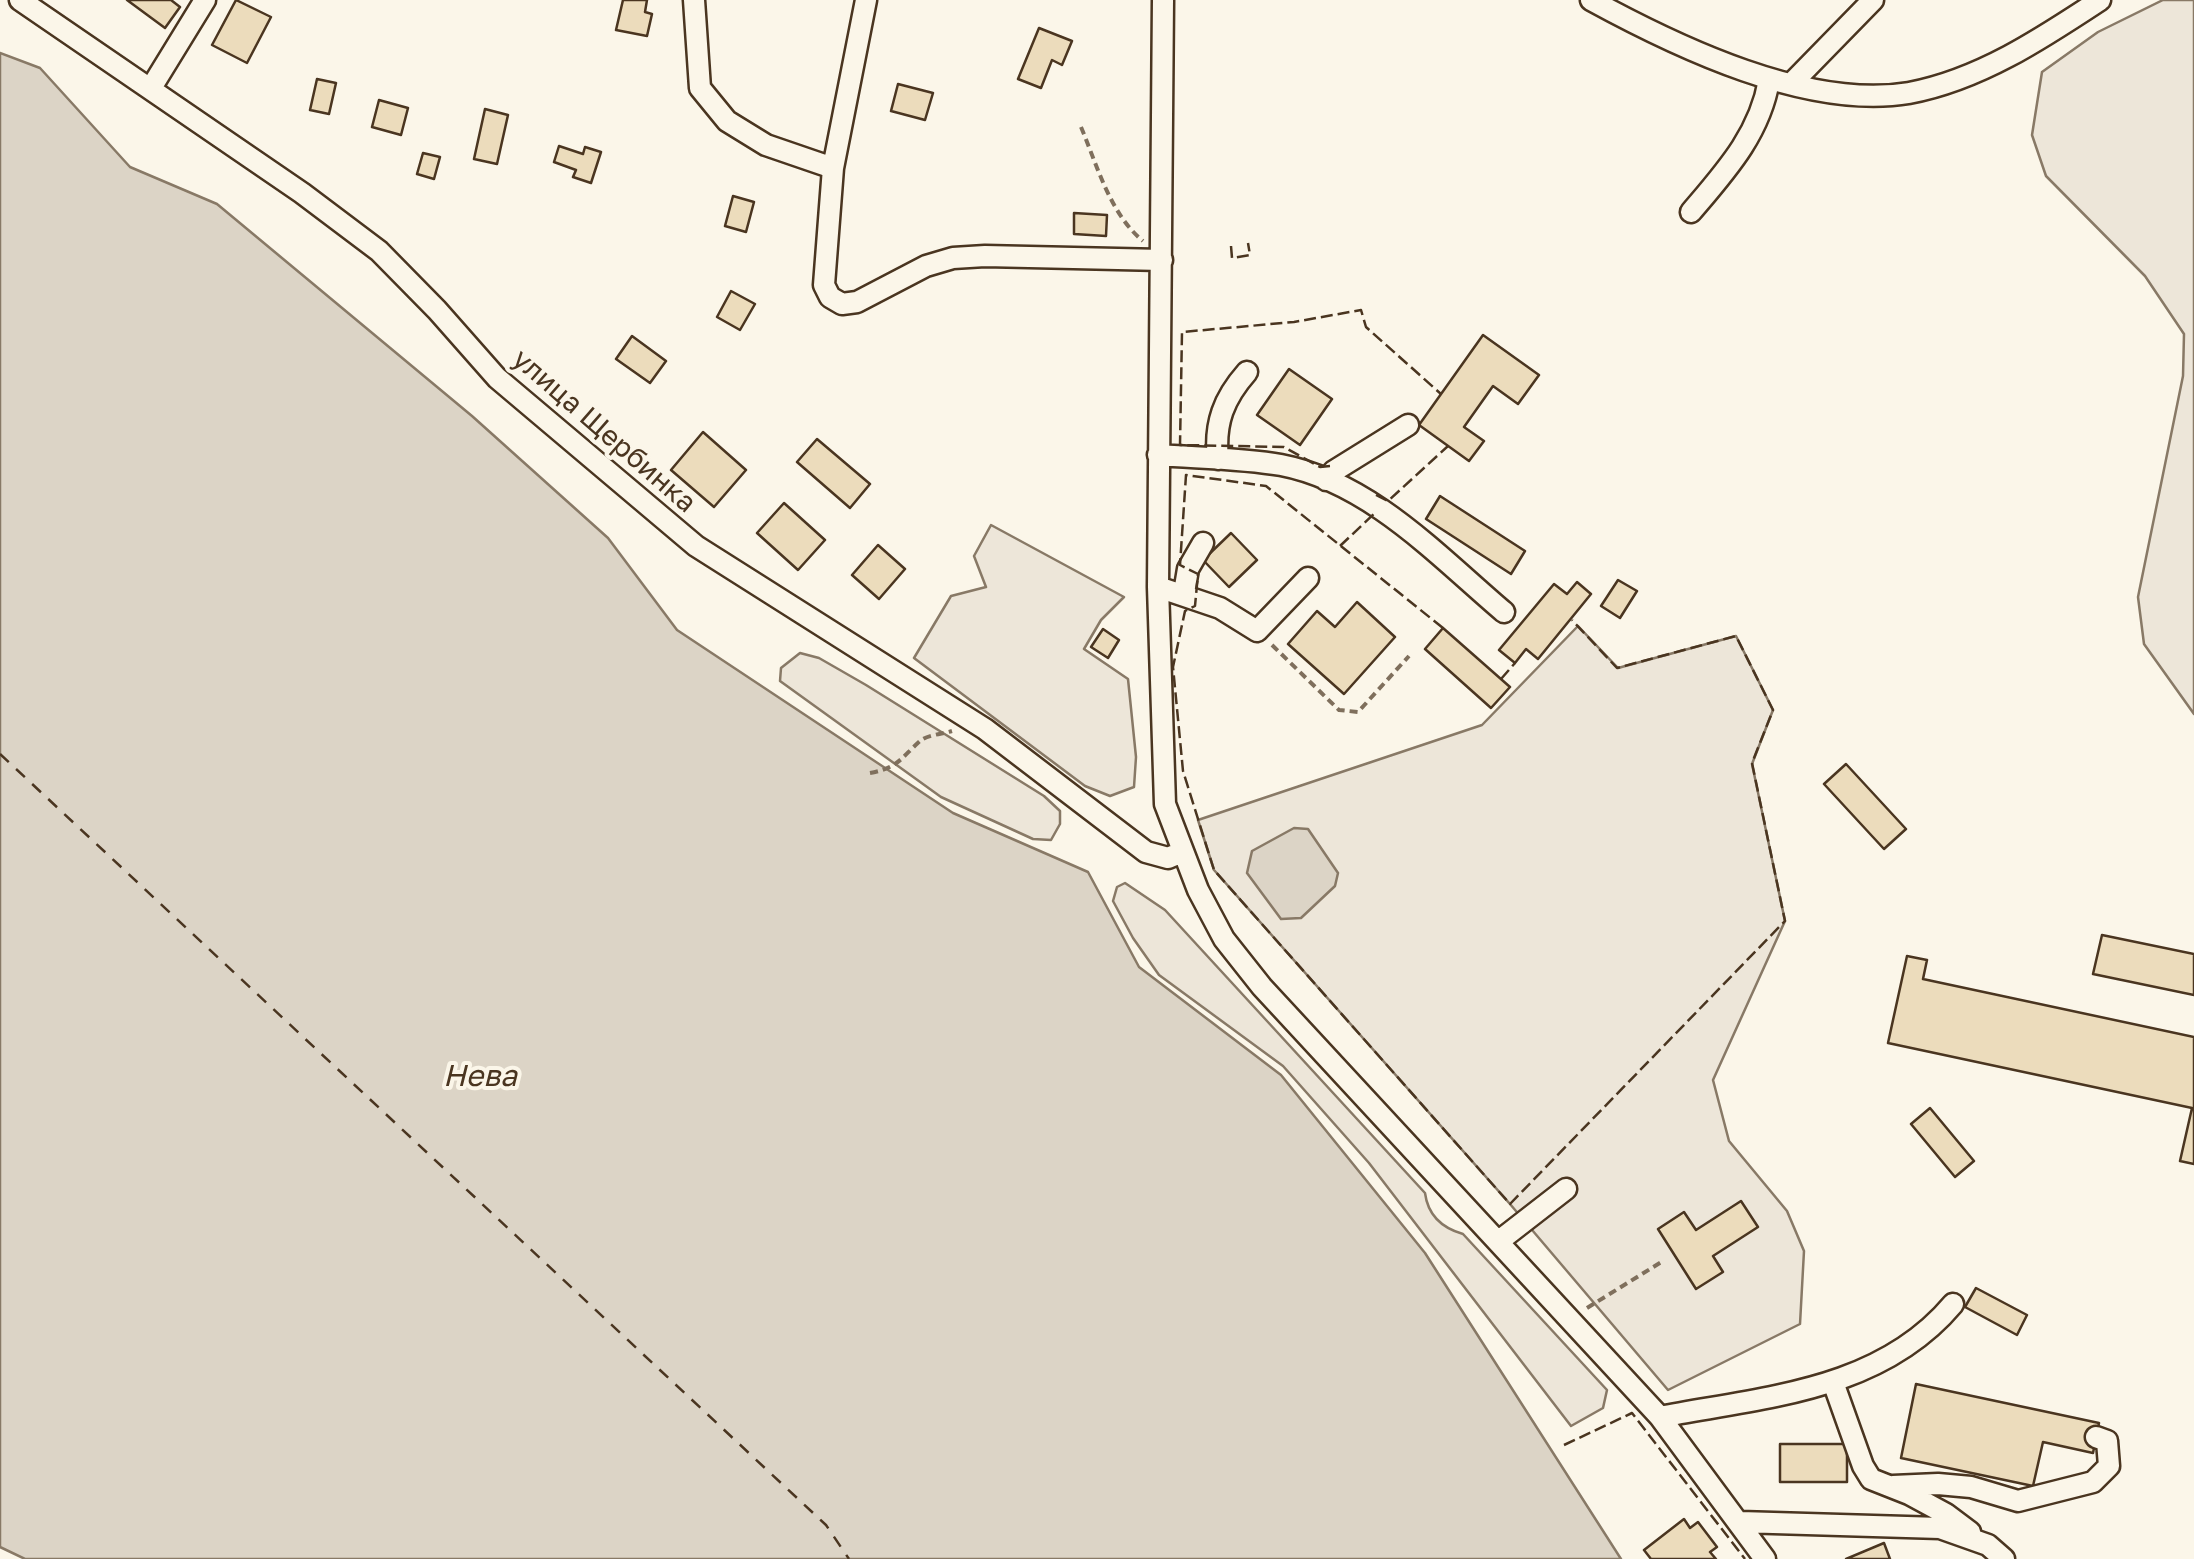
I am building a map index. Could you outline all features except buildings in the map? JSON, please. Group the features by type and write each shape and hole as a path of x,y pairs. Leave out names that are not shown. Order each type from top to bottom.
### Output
{"street":[{"name":"улица Щербинка","path":"20,0 152,88 379,251 497,378 696,546 974,722 1146,852 1168,858 1182,852"},
{"path":"152,88 205,0"},
{"path":"694,0 700,88 726,121 766,145 833,168"},
{"path":"866,0 833,168 824,285 830,297 842,304 857,302 926,266 952,258 1162,258"},
{"path":"1164,0 1158,586 1164,804 1182,852 1224,939 1262,988 1660,1416 1765,1559"},
{"path":"1590,0 1703,56 1770,80 1878,94 1904,94 1929,88 2000,62 2100,0"},
{"path":"1791,84 1873,0"},
{"path":"1691,212 1735,161 1758,120 1770,80"},
{"path":"1218,458 1222,408 1227,395 1247,372"},
{"path":"1326,480 1408,424"},
{"path":"1158,456 1283,465 1366,498 1504,612"},
{"path":"1184,593 1188,569 1203,543"},
{"path":"1158,586 1220,608 1258,631 1308,578"},
{"path":"1499,1242 1566,1189"},
{"path":"1660,1416 1832,1382 1874,1366 1932,1330 1953,1304"},
{"path":"1832,1382 1870,1479 1946,1514 1992,1554"},
{"path":"1901,1490 1938,1484 2018,1501 2042,1497 2093,1482 2109,1466 2107,1442 2096,1437"},
{"path":"1901,1490 1913,1508 1909,1528"},
{"path":"1740,1522 1940,1528 1992,1554"}],"path":[{"path":"1081,126 1129,230 1162,258"},
{"path":"1258,631 1339,710 1358,712 1409,656"},
{"path":"870,773 887,769 909,755 922,738 974,722"},
{"path":"1571,1320 1603,1296 1664,1261"}],"shaded area":[{"path":"2163,0 2194,0 2194,714 2144,644 2138,597 2183,376 2184,334 2145,276 2046,176 2032,135 2042,72 2098,32"},
{"path":"991,525 1124,597 1101,620 1084,649 1128,679 1136,757 1134,787 1110,796 1085,786 914,658 951,596 986,587 974,556"},
{"path":"1578,626 1618,668 1736,636 1773,710 1752,764 1785,921 1713,1080 1729,1141 1787,1211 1804,1251 1800,1324 1668,1390 1510,1204 1214,870 1198,820 1482,725"},
{"path":"800,653 819,658 866,685 1044,796 1060,811 1060,824 1051,840 1033,839 941,797 780,681 781,668"},
{"path":"1125,883 1165,910 1425,1193 1437,1220 1463,1234 1607,1390 1603,1408 1571,1426 1369,1163 1283,1066 1159,975 1113,901 1117,887"}],"water":[{"name":"Нева","path":"0,53 40,68 130,167 217,204 472,416 608,538 677,630 953,813 1088,872 1139,967 1281,1075 1425,1253 1621,1559 25,1559 0,1547"},
{"path":"1294,828 1308,829 1338,873 1335,886 1301,918 1281,919 1247,873 1252,851"}],"ferry route":[{"path":"0,754 826,1525 849,1559"}],"fence":[{"path":"1231,246 1232,258 1250,255 1248,243"},
{"path":"1330,466 1320,467 1284,447 1180,445 1182,332 1294,322 1361,310 1366,327 1441,394"},
{"path":"1376,495 1388,501 1448,446"},
{"path":"1443,628 1266,486 1186,475 1180,565 1198,574 1195,606 1185,611 1173,667 1183,771 1214,870 1510,1204 1785,921 1752,763 1773,710 1736,636 1617,668 1572,620"},
{"path":"1340,546 1377,511"},
{"path":"1501,679 1515,663"},
{"path":"1564,1445 1632,1413 1745,1559"}]}
